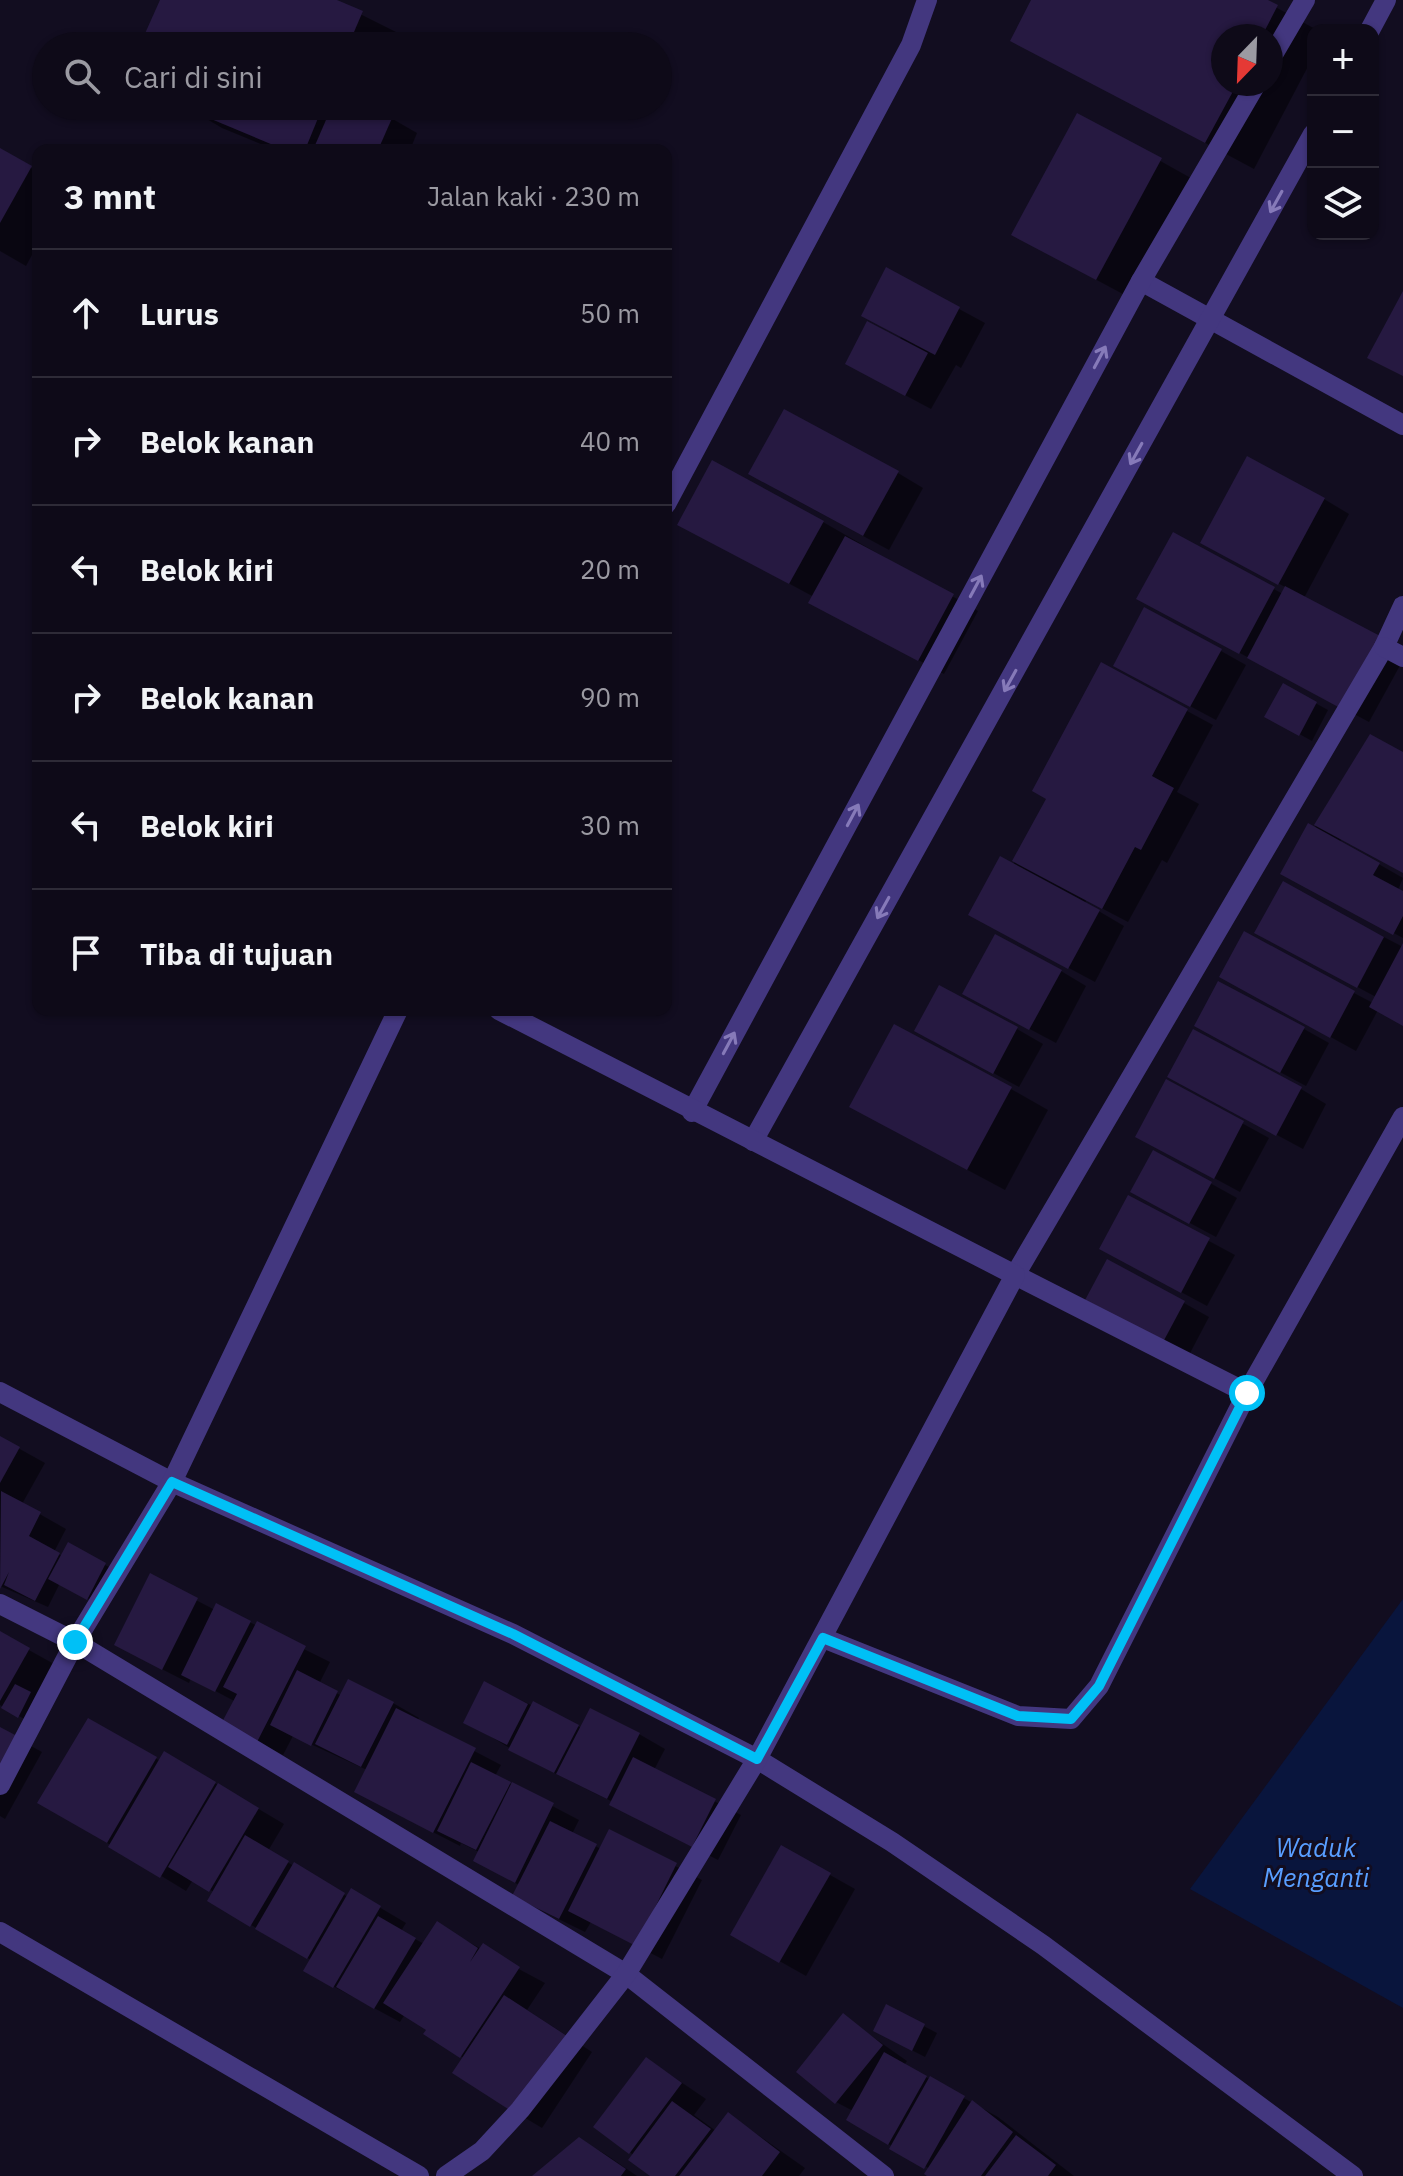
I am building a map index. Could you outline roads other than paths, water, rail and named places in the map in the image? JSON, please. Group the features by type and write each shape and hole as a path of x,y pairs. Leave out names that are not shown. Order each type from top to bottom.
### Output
{"street":[{"path":"672,493 911,45 927,0"},
{"path":"1283,38 1305,0"},
{"path":"1373,24 1386,0"},
{"path":"692,1112 1141,281 1249,96"},
{"path":"753,1141 1307,145"},
{"path":"1141,281 1403,425"},
{"path":"446,2176 482,2151 520,2110 626,1974 757,1759 1015,1275 1384,647 1403,606"},
{"path":"1384,647 1403,657"},
{"path":"0,1785 75,1642 172,1482 395,1016"},
{"path":"510,1016 692,1112 1247,1393"},
{"path":"823,1638 1018,1716 1071,1719 1099,1686 1247,1393 1403,1117"},
{"path":"0,1392 172,1482 513,1634 757,1759 892,1842 1043,1945 1353,2176"},
{"path":"0,1604 75,1642 626,1974 884,2176"},
{"path":"0,1932 419,2176"}],"water":[{"name":"Waduk Menganti","path":"1403,1599 1403,2008 1190,1889"}]}
